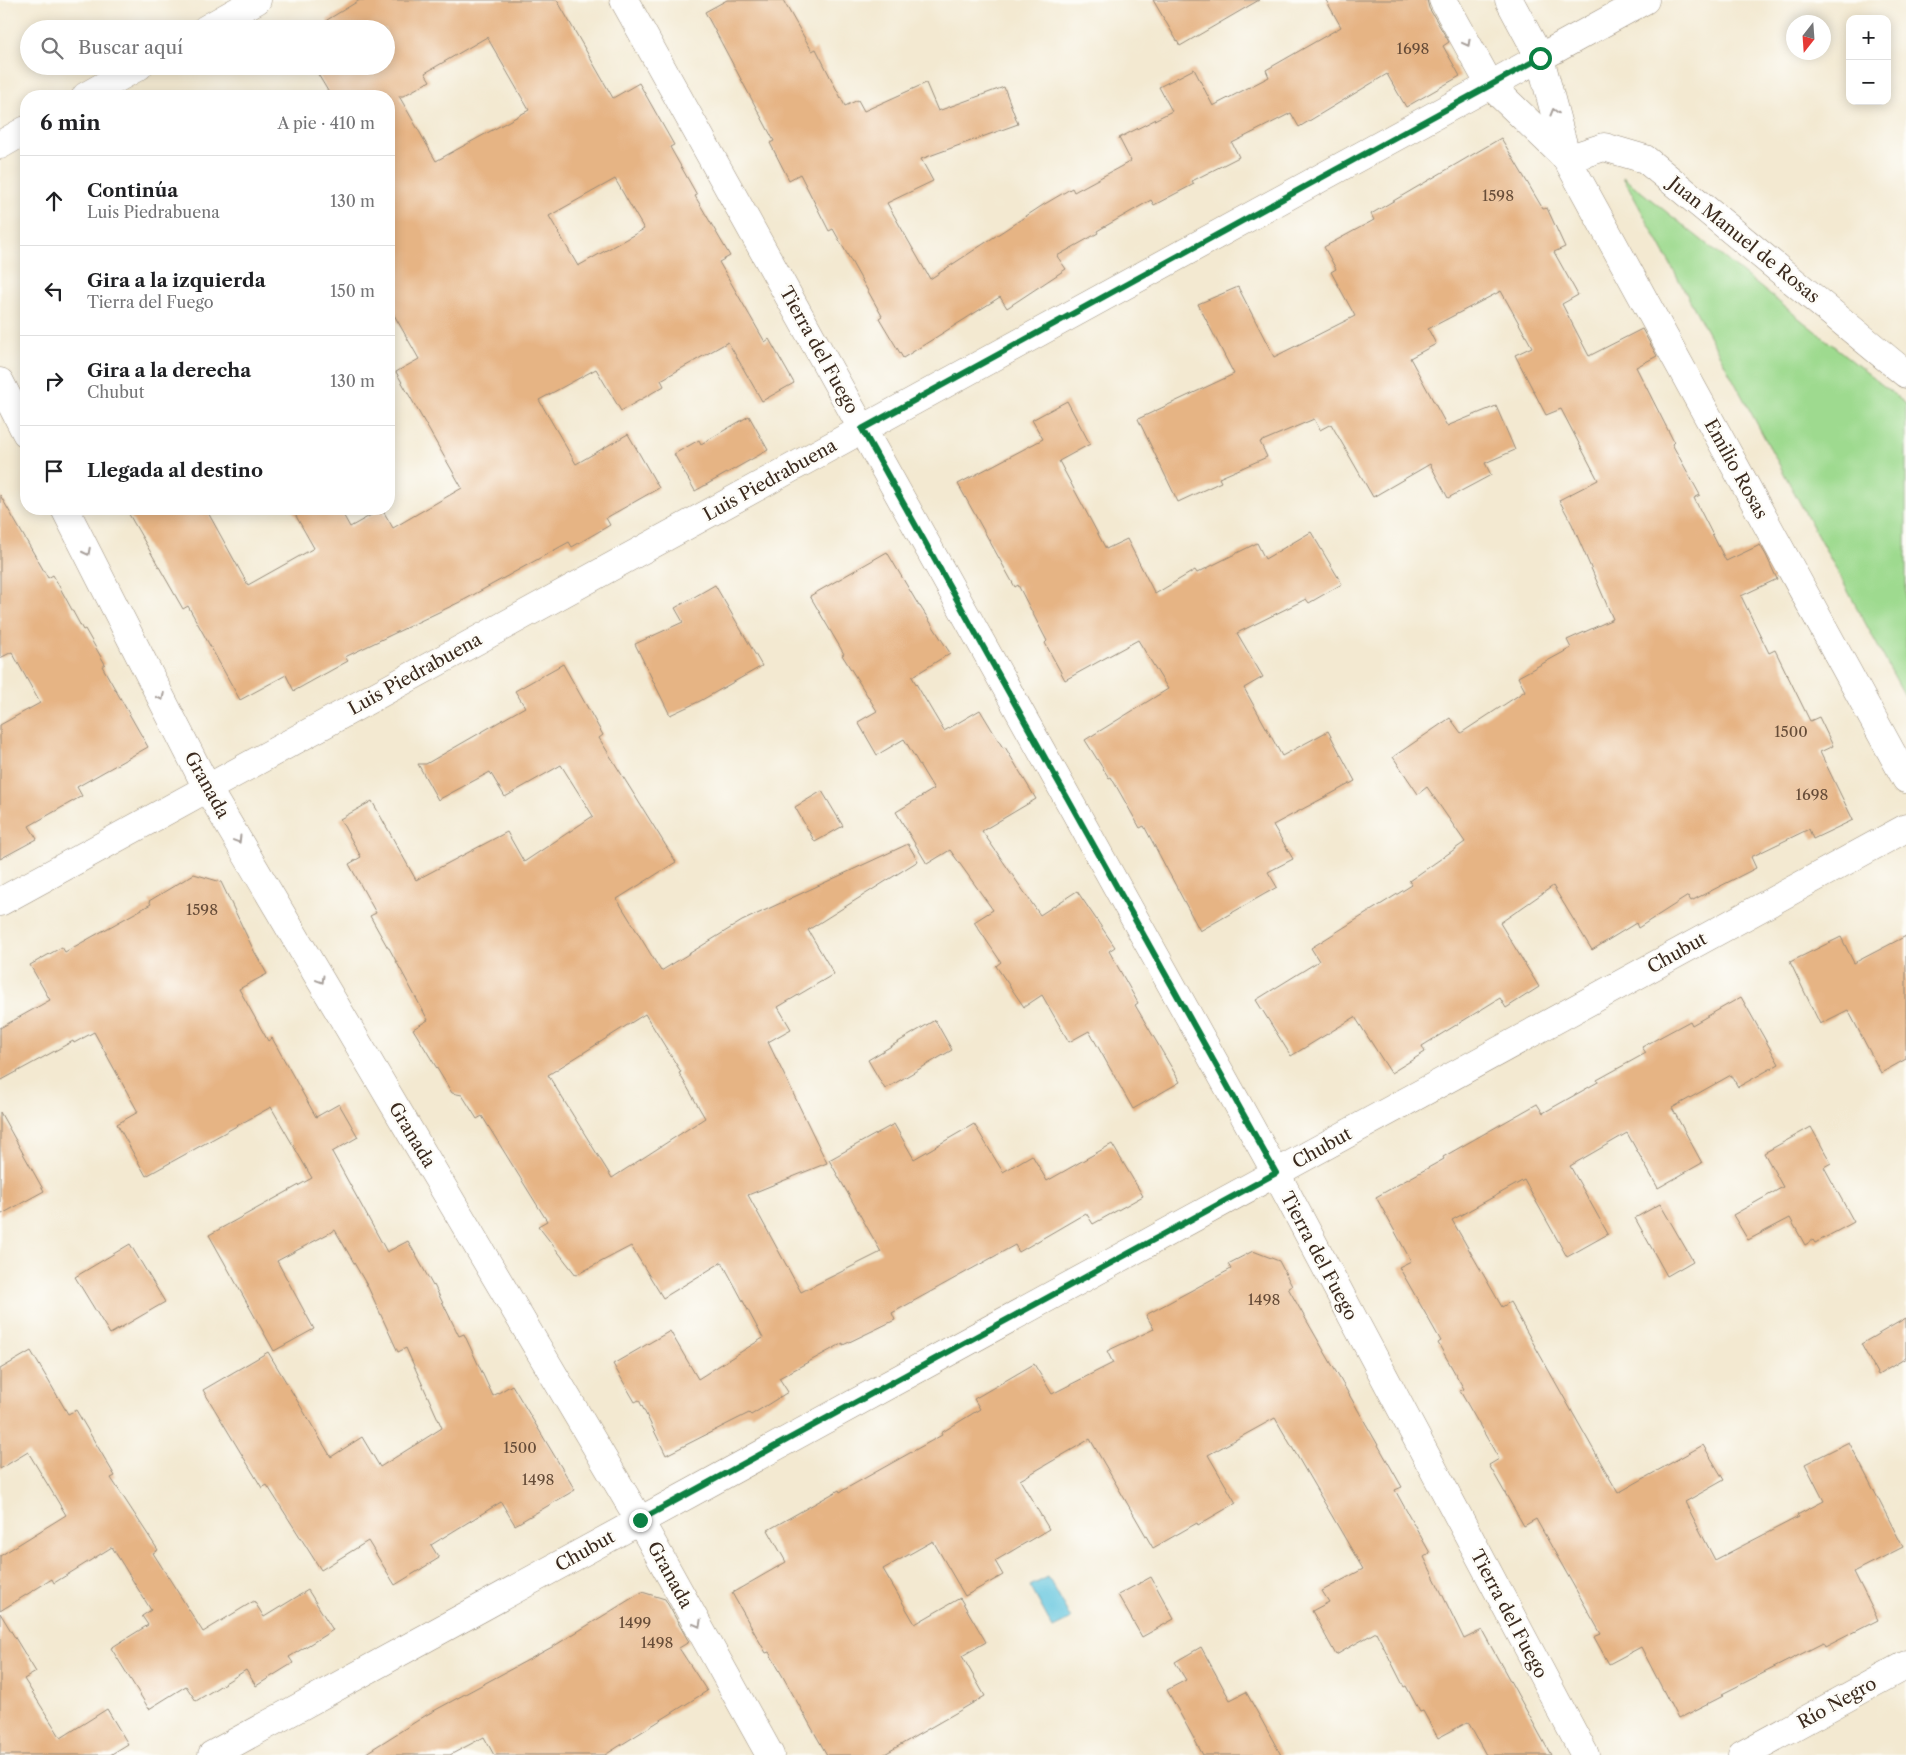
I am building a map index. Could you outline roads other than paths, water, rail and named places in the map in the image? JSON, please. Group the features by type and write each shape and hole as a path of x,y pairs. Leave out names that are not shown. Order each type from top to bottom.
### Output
{"street":[{"path":"222,20 257,0"},
{"name":"Tierra del Fuego","path":"624,0 1276,1173 1585,1755"},
{"name":"Emilio Rosas","path":"1443,0 1490,85 1567,159"},
{"name":"Emilio Rosas","path":"1509,0 1540,58 1567,159 1906,779"},
{"name":"Luis Piedrabuena","path":"0,902 1645,0"},
{"path":"97,90 123,75"},
{"path":"0,145 20,133"},
{"name":"Juan Manuel de Rosas","path":"1567,159 1604,147 1645,159 1906,374"},
{"path":"0,382 20,422"},
{"name":"Granada","path":"68,515 207,788 640,1520 770,1755"},
{"name":"Chubut","path":"212,1755 1906,828"},
{"name":"Río Negro","path":"1742,1755 1906,1665"}],"water":[{"path":"1048,1577 1071,1619 1053,1628 1030,1586"}]}
